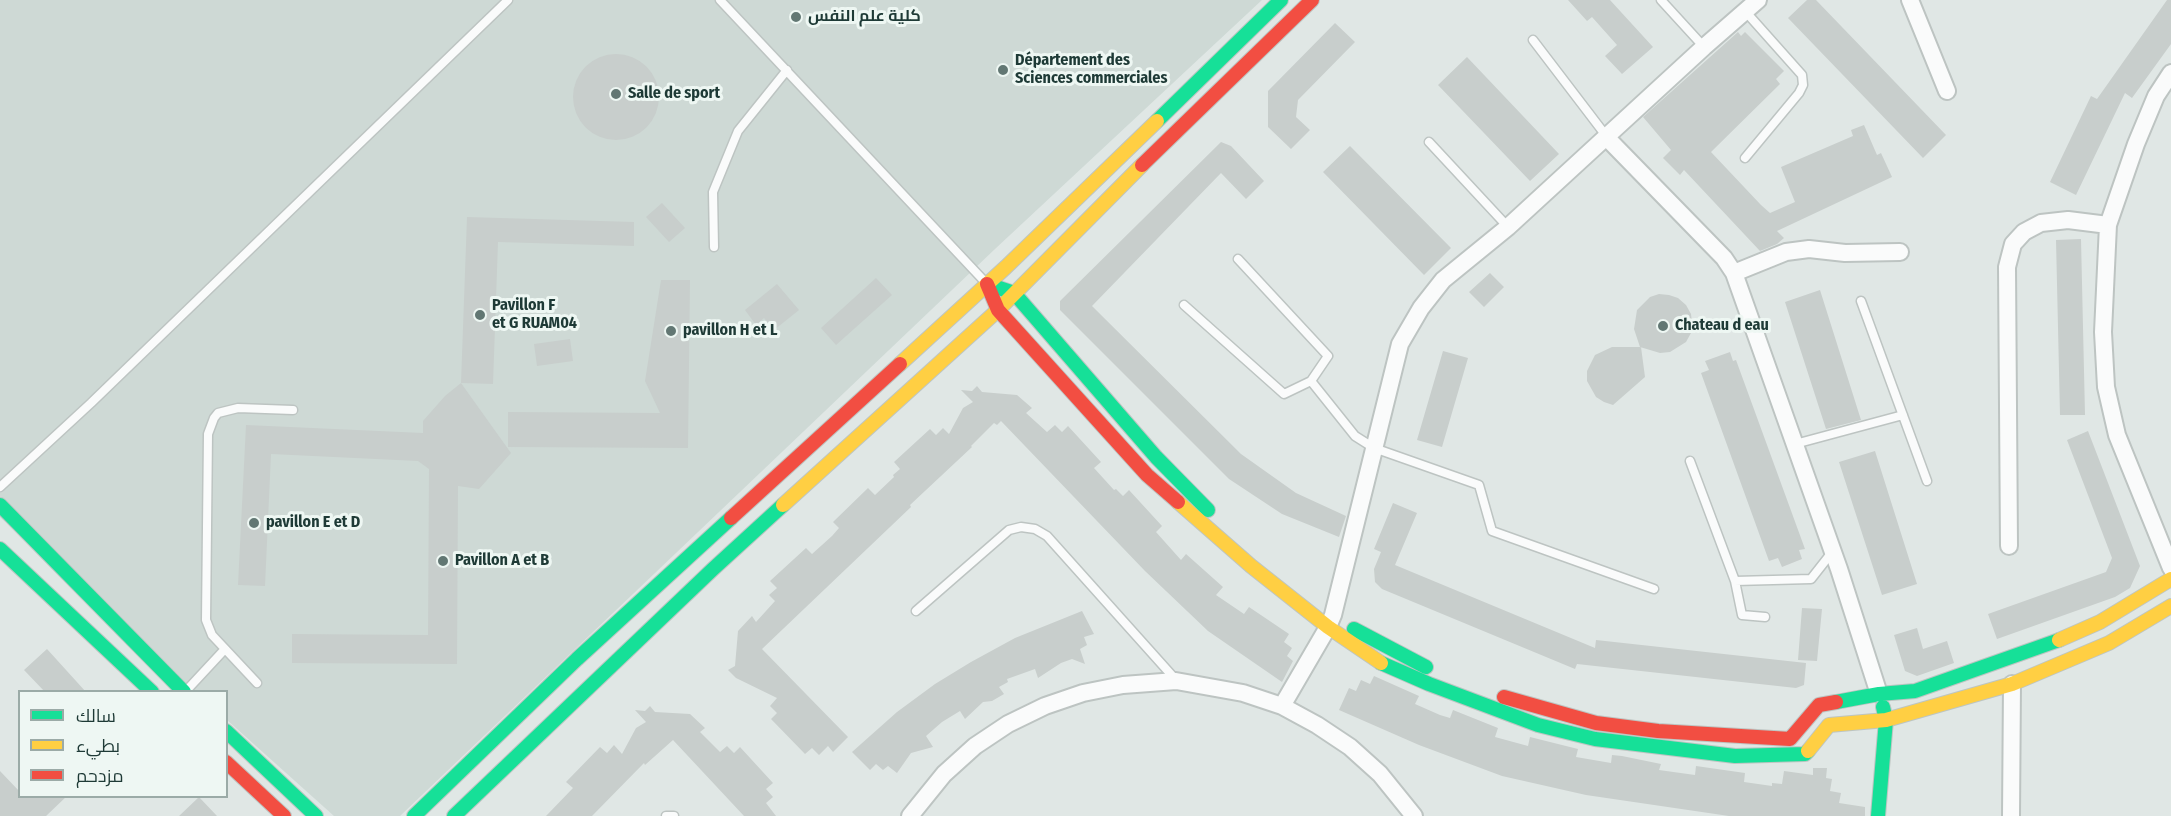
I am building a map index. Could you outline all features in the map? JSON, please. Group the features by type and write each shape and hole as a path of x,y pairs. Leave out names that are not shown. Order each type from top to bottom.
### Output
{"main road":[{"path":"414,816 586,651 987,284 1281,0"},
{"path":"454,816 713,569 998,310 1081,225 1312,0"},
{"path":"987,284 1014,293 1156,458 1219,519"},
{"path":"987,284 998,310 1147,474 1251,566 1330,621 1383,664 1538,725 1595,739 1735,756 1805,754 1829,725 1886,720 2012,684 2109,643 2171,606"},
{"path":"0,505 183,690"},
{"path":"0,549 150,690"},
{"path":"1288,578 1330,621 1347,626 1418,664 1439,672"},
{"path":"1492,692 1524,704 1596,723 1669,732 1791,739 1820,705 1879,694 1915,691 2050,644 2100,622 2171,579"},
{"path":"1878,816 1886,720 1879,694"},
{"path":"228,733 316,816"},
{"path":"228,764 284,816"}],"street":[{"path":"1910,0 1947,91"},
{"path":"1282,706 1330,621 1400,344 1421,308 1443,280 1508,227 1752,5"},
{"path":"2171,72 2156,96 2136,144 2108,225 2103,332 2106,387 2117,435 2171,568"},
{"path":"1607,138 1725,258 1734,273 1833,551 1879,694"},
{"path":"2009,546 2007,267 2013,244 2024,232 2041,223 2068,220 2108,225"},
{"path":"1734,273 1786,252 1809,249 1845,253 1900,252"},
{"path":"910,816 944,774 975,746 1017,719 1045,706 1083,693 1123,685 1176,681 1243,693 1282,706 1317,725 1350,747 1380,774 1414,816"},
{"path":"2011,816 2012,684"}],"lane":[{"path":"0,486 91,403 508,0"},
{"path":"720,0 987,284"},
{"path":"1661,0 1704,47"},
{"path":"1745,158 1799,93 1803,85 1802,75 1752,5"},
{"path":"1533,40 1607,138"},
{"path":"714,247 713,192 738,131 787,70"},
{"path":"1429,142 1508,227"},
{"path":"1184,305 1284,394 1311,381 1328,356 1238,259"},
{"path":"1861,301 1928,481"},
{"path":"1311,381 1355,436 1374,448 1479,484 1492,531 1654,589"},
{"path":"257,683 212,635 206,620 208,434 218,413 228,410 238,408 293,410"},
{"path":"1795,444 1903,415"},
{"path":"1690,461 1735,581 1742,615 1765,617"},
{"path":"916,610 1009,530 1021,527 1035,529 1047,536 1176,681"},
{"path":"1735,581 1811,579 1833,551"},
{"path":"187,690 225,649"},
{"path":"666,816 674,816"}],"shaded area":[{"path":"0,0 1262,0 995,249 400,816 334,816 228,721 228,690 194,690 0,517"}],"building":[{"path":"1568,0 1610,0 1653,47 1622,74 1605,56 1617,45 1592,17 1587,21"},
{"path":"1807,0 1816,0 1946,135 1923,158 1788,18"},
{"path":"2167,0 2171,0 2171,44 2132,98 2125,93 2076,195 2050,182 2091,96 2097,99"},
{"path":"1335,23 1355,42 1298,100 1296,117 1310,130 1291,149 1268,127 1268,91"},
{"path":"1738,32 1741,36 1745,32 1784,71 1776,79 1780,84 1711,152 1761,205 1770,213 1795,202 1781,167 1853,136 1851,130 1864,125 1877,155 1881,153 1892,177 1777,231 1784,238 1777,244 1760,251 1684,170 1680,175 1663,158 1671,150 1643,117"},
{"name":"Salle de sport","path":"616,54 633,57 647,66 656,80 659,97 656,114 647,128 633,137 616,140 599,137 585,128 576,114 573,97 576,80 585,66 599,57"},
{"path":"1467,57 1559,154 1530,181 1438,85"},
{"path":"1221,142 1231,146 1264,181 1246,199 1221,173 1092,306 1241,454 1296,493 1346,516 1339,537 1282,514 1229,479 1060,310 1060,301"},
{"path":"1350,146 1451,248 1424,275 1323,172"},
{"path":"662,203 685,228 669,242 646,217"},
{"name":"Pavillon F et G RUAM04","path":"467,217 634,222 634,246 498,242 493,384 461,383"},
{"path":"2081,239 2085,415 2060,415 2056,240"},
{"path":"1490,273 1504,287 1484,307 1469,292"},
{"path":"876,278 892,295 836,345 821,328"},
{"name":"pavillon H et L","path":"661,280 690,280 688,448 508,447 508,412 660,413 645,381"},
{"path":"777,284 799,310 774,330 764,318 756,325 745,310"},
{"path":"1820,290 1861,420 1826,429 1785,302"},
{"name":"Chateau d eau","path":"1659,294 1678,298 1691,314 1691,333 1686,342 1670,352 1660,353 1640,347 1634,329 1637,310 1650,297"},
{"path":"570,339 573,361 537,366 534,344"},
{"name":"Chateau d eau","path":"1612,347 1641,347 1645,377 1613,405 1596,397 1587,381 1587,371 1595,355"},
{"path":"1443,351 1468,358 1442,447 1417,440"},
{"path":"1730,352 1733,361 1736,360 1805,549 1799,550 1802,559 1782,567 1778,558 1769,561 1701,373 1709,370 1705,361"},
{"path":"461,383 511,453 479,489 458,486 457,664 292,663 292,634 428,635 429,469 418,461 271,454 265,586 238,585 246,425 423,433 423,421 445,396"},
{"path":"977,386 982,392 1017,395 1032,408 1026,413 1047,432 1055,425 1062,432 1068,426 1101,462 1094,468 1114,490 1116,489 1123,496 1129,490 1162,526 1156,532 1181,560 1186,554 1223,587 1216,595 1244,614 1249,607 1289,634 1284,642 1292,648 1287,656 1293,661 1282,682 1208,631 1145,571 1001,421 997,425 994,423 972,447 910,505 911,507 762,649 848,737 833,752 828,746 819,755 812,748 805,754 771,719 777,713 770,706 777,698 736,678 728,670 735,666 738,631 752,616 756,622 775,601 769,595 777,588 770,581 806,548 812,554 832,536 839,528 833,522 868,488 875,495 894,477 893,475 900,469 894,462 930,429 936,435 943,428 949,434 963,408 973,402 961,390 972,391"},
{"path":"2088,431 2140,566 2130,588 2115,597 1997,639 1988,614 2106,572 2112,558 2067,440"},
{"path":"1875,451 1917,584 1882,595 1839,462"},
{"path":"1393,503 1417,513 1395,565 1595,648 1596,640 1806,663 1804,685 1796,688 1577,664 1575,669 1382,589 1375,582 1374,569 1381,552 1374,549"},
{"path":"1802,608 1822,609 1817,661 1798,660"},
{"path":"1082,611 1094,634 1084,637 1087,645 1080,649 1085,664 1072,659 1061,663 1038,678 1035,669 1007,679 1008,682 999,687 1004,694 992,701 983,702 965,719 960,711 942,722 926,736 933,747 911,753 897,773 888,766 883,770 876,764 870,770 852,752 897,712 935,684 1015,638"},
{"path":"1917,628 1923,649 1947,641 1954,663 1917,676 1905,671 1894,635"},
{"path":"47,649 84,690 43,690 24,670"},
{"path":"1374,676 1419,696 1415,704 1440,715 1450,718 1453,710 1498,728 1495,737 1528,746 1530,737 1578,749 1576,757 1611,763 1612,755 1622,756 1661,764 1659,770 1695,775 1696,766 1745,773 1744,782 1772,786 1772,783 1782,784 1784,771 1813,775 1813,768 1827,768 1826,778 1832,779 1830,791 1841,793 1839,803 1865,807 1865,816 1729,816 1586,795 1502,776 1419,745 1339,710 1349,688 1356,691 1361,680 1370,684"},
{"path":"650,706 655,712 690,714 705,728 700,732 720,752 727,746 734,753 740,747 773,783 766,789 773,797 766,803 776,816 744,816 673,740 645,765 644,763 592,816 546,816 573,788 566,782 600,747 607,753 614,745 622,754 636,728 646,722 635,710 645,711"},
{"path":"0,771 18,790 18,798 65,798 46,816 0,816"},
{"path":"200,798 217,816 179,816"}],"traffic: fast":[{"path":"1157,121 1281,0"},
{"path":"987,284 1014,293 1156,457 1208,510"},
{"path":"0,505 182,690"},
{"path":"454,816 783,505"},
{"path":"414,816 577,659 731,518"},
{"path":"0,549 150,690"},
{"path":"1354,629 1426,667"},
{"path":"1836,702 1879,694 1915,691 2059,640"},
{"path":"1381,663 1429,684 1538,725 1595,739 1735,756 1805,754 1808,751"},
{"path":"1878,816 1886,720 1883,707"},
{"path":"228,733 316,816"}],"traffic: slow":[{"path":"900,364 1006,267 1157,121"},
{"path":"783,505 998,310 1142,165"},
{"path":"1178,502 1251,566 1328,627 1381,663"},
{"path":"2059,640 2100,622 2171,579"},
{"path":"1808,751 1829,725 1886,720 2012,684 2109,643 2171,606"}],"traffic: jam":[{"path":"1142,165 1312,0"},
{"path":"987,284 998,310 1147,475 1178,502"},
{"path":"731,518 900,364"},
{"path":"1504,697 1596,723 1658,731 1790,739 1819,705 1836,702"},
{"path":"228,764 284,816"}],"place":[{"name":"كلية علم النفس","path":"796,17"},
{"name":"Département des Sciences commerciales","path":"1003,70"},
{"name":"Salle de sport","path":"616,94"},
{"name":"Pavillon F et G RUAM04","path":"480,315"},
{"name":"Chateau d eau","path":"1663,326"},
{"name":"pavillon H et L","path":"671,331"},
{"name":"pavillon E et D","path":"254,523"},
{"name":"Pavillon A et B","path":"443,561"}]}
